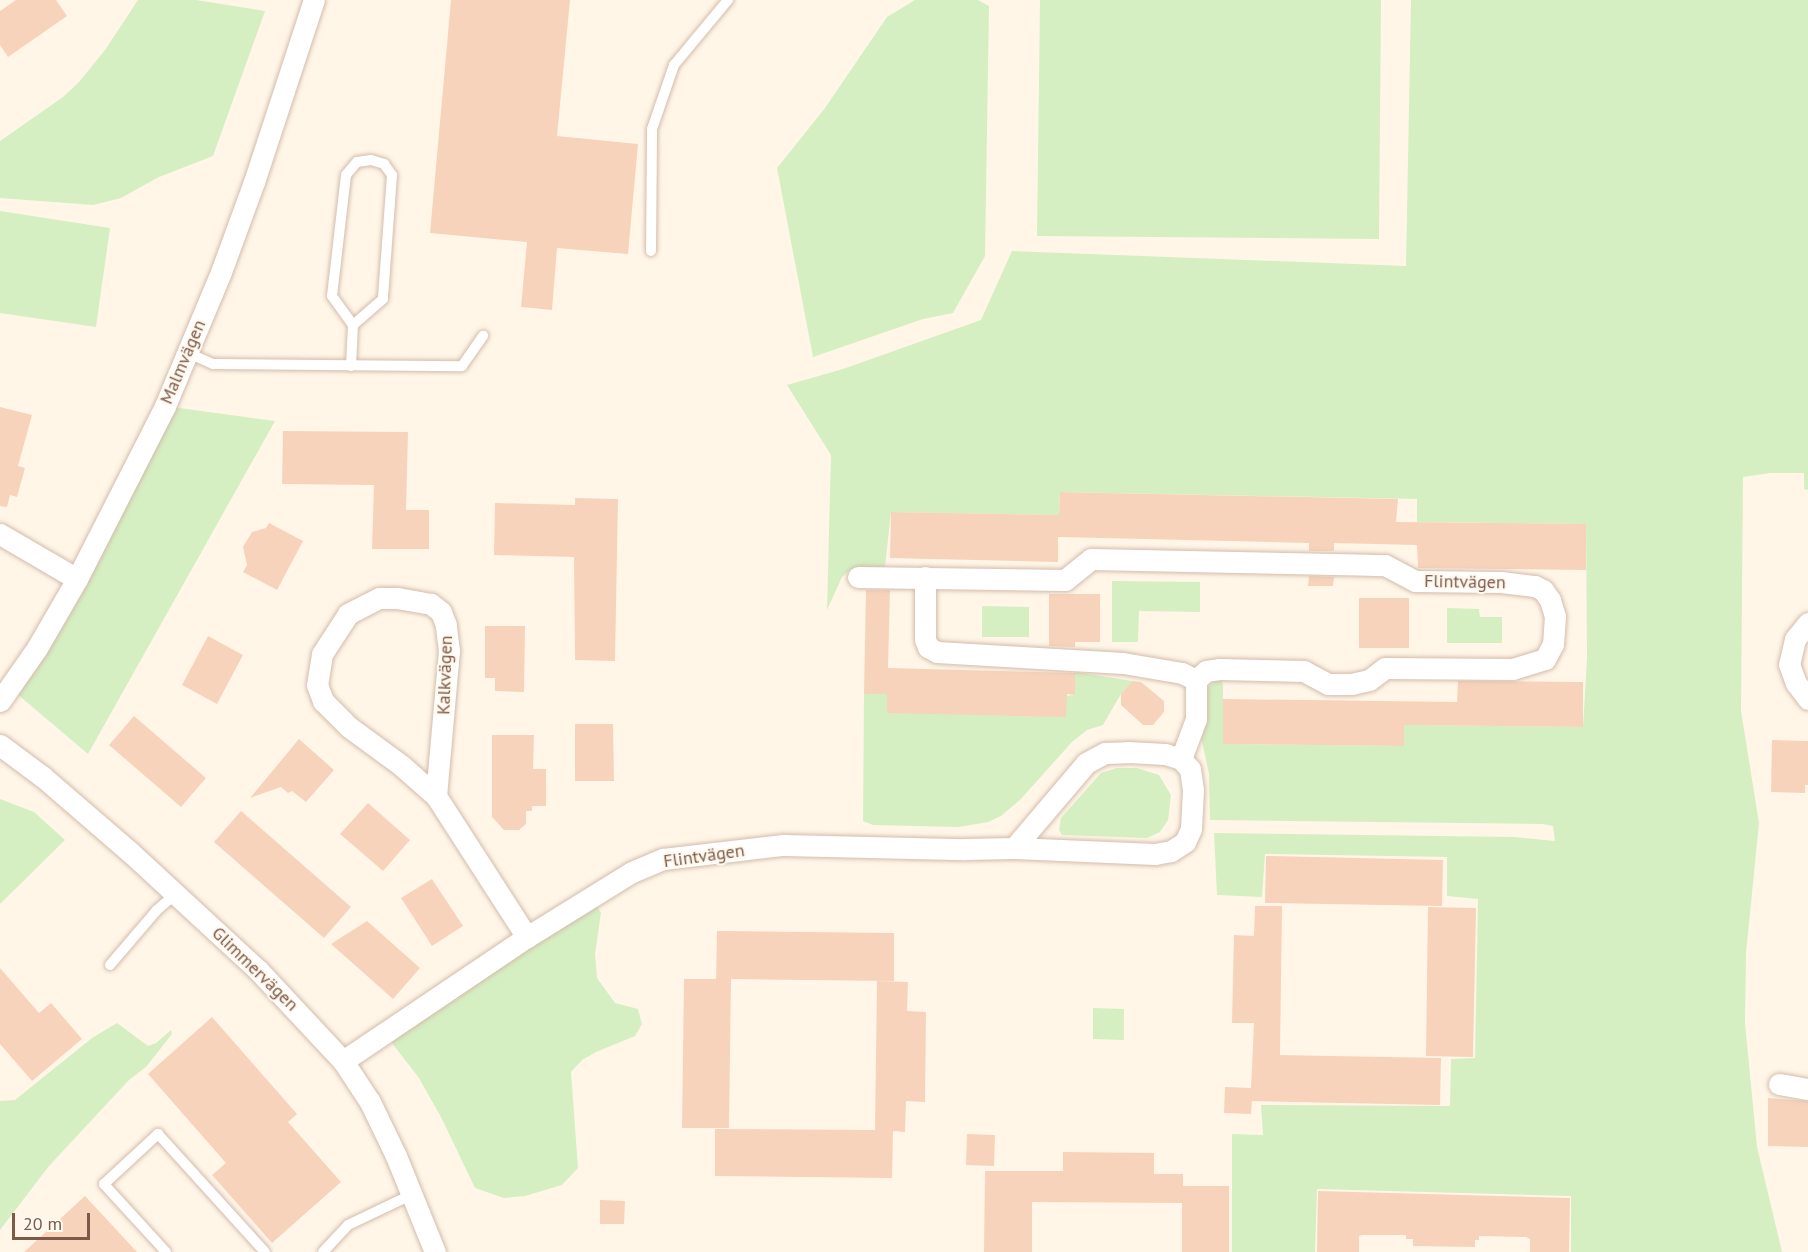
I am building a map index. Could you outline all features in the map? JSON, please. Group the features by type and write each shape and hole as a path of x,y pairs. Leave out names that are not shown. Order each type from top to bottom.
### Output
{"street":[{"name":"Malmvägen","path":"0,701 37,648 77,579 165,406 221,272 254,182 314,0"},
{"path":"0,534 77,579"},
{"name":"Flintvägen","path":"858,577 1065,580 1091,559 1384,566 1415,581 1501,582 1535,586 1543,590 1550,600 1555,616 1553,644 1545,659 1513,669 1384,668 1369,680 1352,684 1328,684 1304,671 1220,669 1206,671 1196,680"},
{"path":"925,577 925,639 928,647 937,652 1123,663 1182,673 1196,680 1196,719 1181,759 1165,754 1128,752 1105,753 1086,763 1014,848"},
{"name":"Kalkvägen","path":"436,796 449,651 446,626 441,612 431,604 397,598 379,598 362,604 348,614 338,625 322,654 318,685 323,701 335,714 436,796 527,937"},
{"path":"1808,623 1795,639 1789,664 1796,683 1808,699"},
{"name":"Glimmervägen","path":"0,745 43,777 130,852 258,970 343,1061 370,1102 435,1252"},
{"name":"Flintvägen","path":"343,1061 527,937 632,872 663,860 783,845 1014,848 1155,854 1171,850 1185,842 1191,829 1194,812 1190,769 1181,759"},
{"path":"1779,1084 1808,1089"}],"lane":[{"path":"651,250 652,129 674,65 728,0"},
{"path":"351,366 353,325 332,296 346,175 357,162 371,160 384,164 392,175 382,298 353,325"},
{"path":"186,352 213,364 462,366 483,336"},
{"path":"110,965 174,895"},
{"path":"166,1252 104,1184 158,1134 265,1252"},
{"path":"323,1252 348,1225 411,1195"}],"green space":[{"path":"138,0 196,0 265,11 213,156 159,177 121,198 93,205 0,198 0,141 63,97 79,82 105,50"},
{"path":"915,0 978,0 989,6 985,256 953,313 923,319 813,357 777,168 825,108 887,17"},
{"path":"1040,0 1381,0 1379,239 1037,236"},
{"path":"1411,0 1808,0 1808,490 1804,489 1804,473 1770,473 1743,477 1741,711 1759,823 1746,953 1745,1023 1757,1147 1782,1252 1571,1252 1571,1196 1317,1189 1315,1252 1232,1252 1232,1134 1263,1135 1261,1105 1450,1106 1451,1059 1475,1058 1478,899 1447,896 1447,857 1265,854 1262,897 1217,895 1214,833 1514,837 1555,841 1553,826 1542,824 1210,820 1209,774 1200,732 1203,692 1220,677 1223,685 1223,744 1404,746 1404,725 1583,727 1587,658 1586,524 1417,522 1417,499 1060,492 1059,515 891,512 885,567 851,569 842,577 827,610 831,455 787,385 843,369 981,320 1012,251 1406,266"},
{"path":"0,211 110,228 96,327 0,313"},
{"path":"165,406 275,421 88,754 10,688"},
{"path":"1112,581 1200,582 1200,612 1139,611 1138,642 1112,642"},
{"path":"982,606 1029,607 1029,637 982,637"},
{"path":"1447,608 1479,609 1480,617 1502,617 1502,643 1447,643"},
{"path":"1075,672 1132,681 1121,694 1103,725 1087,730 1072,742 1020,800 1001,816 988,822 959,827 873,825 863,821 864,694 887,694 887,713 1074,695"},
{"path":"1117,768 1137,768 1159,775 1171,795 1168,820 1160,832 1147,838 1062,835 1059,830 1061,818 1101,773"},
{"path":"0,799 34,812 65,840 0,904"},
{"path":"591,897 601,913 595,954 597,978 615,1003 638,1009 642,1024 635,1036 596,1052 582,1060 571,1072 578,1168 562,1185 525,1196 504,1198 475,1188 442,1119 419,1078 385,1034"},
{"path":"1093,1008 1124,1009 1124,1040 1093,1039"},
{"path":"117,1023 148,1046 156,1043 171,1030 172,1034 146,1067 129,1080 49,1166 0,1230 0,1101 15,1100 92,1038"}],"building":[{"path":"16,0 56,0 67,16 8,57 0,45 0,11"},
{"path":"451,0 570,0 557,136 638,144 628,254 557,248 552,310 521,307 527,242 430,233"},
{"path":"0,407 32,415 18,466 25,468 17,497 10,495 7,507 0,506"},
{"path":"283,431 408,432 406,510 429,510 429,549 372,549 374,485 282,484"},
{"path":"1060,492 1398,499 1396,522 1586,524 1586,570 1418,568 1417,545 1334,543 1334,551 1309,551 1309,543 1058,537 1058,562 890,558 891,512 1059,515"},
{"path":"575,498 618,499 615,661 575,660 574,557 494,555 495,503 575,505"},
{"path":"269,523 303,541 277,590 243,572 247,565 243,547 252,532 266,528"},
{"path":"1309,576 1334,577 1333,586 1308,586"},
{"path":"866,590 890,590 888,668 1075,673 1075,695 1067,694 1066,717 887,713 887,694 864,694"},
{"path":"1049,594 1100,594 1100,642 1075,642 1075,647 1049,646"},
{"path":"1359,598 1409,598 1409,648 1359,648"},
{"path":"485,626 525,626 524,692 495,691 495,678 485,678"},
{"path":"208,636 243,655 217,704 182,685"},
{"path":"1132,681 1141,682 1164,701 1164,712 1153,725 1143,725 1121,705 1121,694"},
{"path":"1458,681 1583,682 1583,727 1404,725 1404,746 1223,744 1223,699 1457,702"},
{"path":"134,716 206,778 181,807 109,745"},
{"path":"575,724 613,724 614,781 575,781"},
{"path":"492,735 534,735 533,769 546,769 546,806 532,806 532,811 526,811 526,824 519,830 504,830 492,817"},
{"path":"299,739 334,770 306,802 292,791 288,793 281,787 250,798"},
{"path":"1772,740 1808,741 1808,785 1805,785 1805,793 1771,792"},
{"path":"368,803 410,840 383,871 340,834"},
{"path":"241,811 351,907 324,938 214,842"},
{"path":"1266,856 1443,860 1442,906 1265,903"},
{"path":"432,879 463,926 432,946 401,898"},
{"path":"1255,906 1282,906 1280,1055 1441,1058 1440,1105 1252,1101 1251,1114 1224,1113 1225,1087 1251,1088 1254,1023 1232,1023 1234,935 1254,936"},
{"path":"1428,907 1476,908 1473,1057 1426,1056"},
{"path":"367,921 420,968 393,999 331,944"},
{"path":"717,931 894,933 894,981 731,979 729,1128 682,1128 684,979 716,979"},
{"path":"0,968 39,1013 51,1003 82,1039 32,1081 0,1044"},
{"path":"877,981 908,982 907,1011 926,1012 925,1102 906,1101 905,1132 893,1131 892,1178 715,1176 715,1129 875,1130"},
{"path":"212,1017 297,1114 288,1122 341,1182 272,1243 212,1175 226,1163 148,1074"},
{"path":"1768,1098 1808,1101 1808,1147 1768,1146"},
{"path":"967,1134 995,1135 994,1166 966,1165"},
{"path":"1063,1152 1154,1153 1154,1174 1183,1174 1183,1186 1229,1186 1229,1252 1182,1252 1182,1203 1032,1202 1032,1252 984,1252 985,1171 1063,1171"},
{"path":"1318,1191 1570,1198 1569,1252 1530,1252 1530,1239 1526,1237 1479,1236 1479,1240 1475,1240 1475,1247 1413,1246 1413,1239 1406,1239 1406,1235 1362,1235 1359,1236 1359,1252 1317,1252"},
{"path":"85,1196 137,1252 24,1252"},
{"path":"600,1200 625,1201 624,1224 600,1224"}]}
